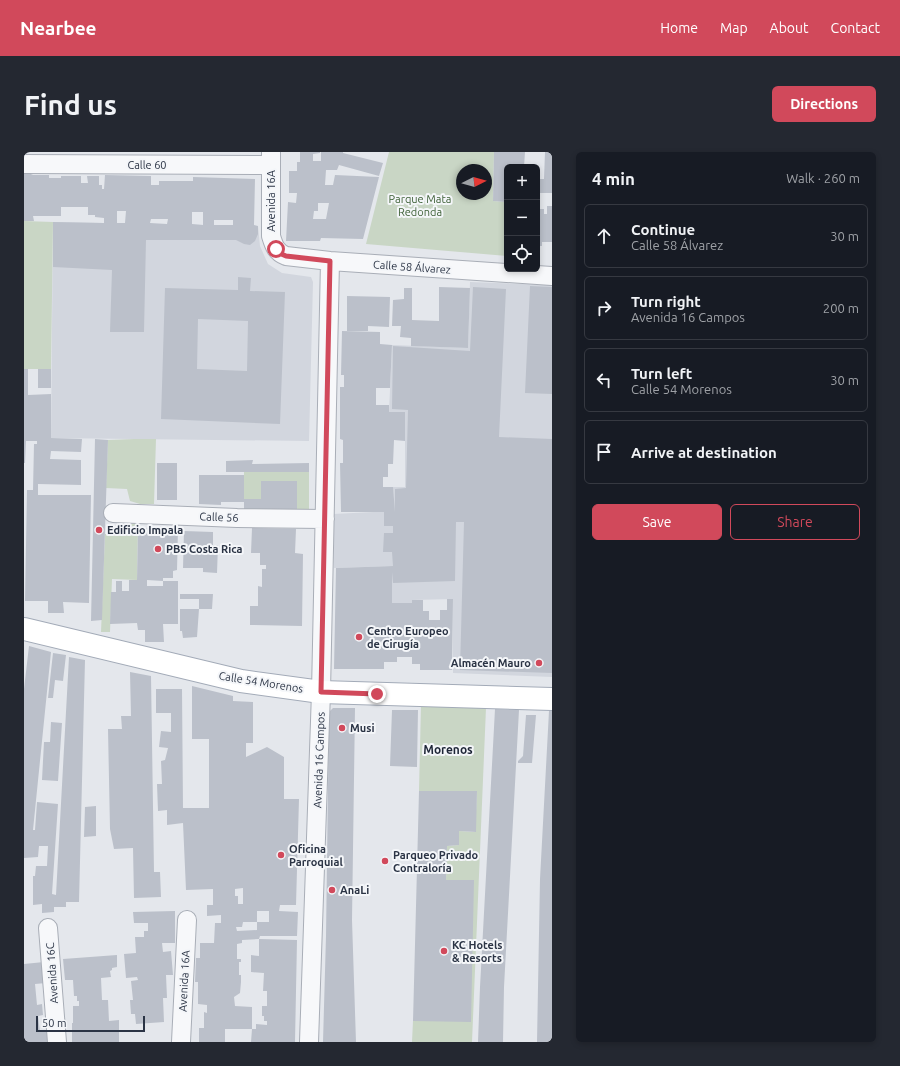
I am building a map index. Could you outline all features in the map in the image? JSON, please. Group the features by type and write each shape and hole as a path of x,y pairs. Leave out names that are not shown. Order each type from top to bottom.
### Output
{"main road":[{"name":"Calle 54 Morenos","path":"24,629 241,681 321,692 552,699"}],"street":[{"name":"Calle 60","path":"24,164 271,159"},
{"name":"Avenida 16A","path":"271,159 270,223 271,236 276,249"},
{"name":"Calle 58 Álvarez","path":"276,249 279,253 286,256 330,261 552,276"},
{"name":"Avenida 16 Campos","path":"309,1042 321,692 330,261"},
{"name":"Calle 56","path":"113,513 236,518 325,519"},
{"name":"Avenida 16A","path":"181,1042 187,920"},
{"name":"Avenida 16C","path":"48,928 57,1042"}],"shaded area":[{"path":"53,222 258,226 260,246 268,264 282,273 311,277 313,282 309,441 51,438"},
{"path":"470,282 552,285 552,677 453,673 453,599 412,600 412,603 392,603 392,566 334,568 333,514 394,511 393,487 405,487 405,412 389,412 392,345 468,348"}],"green space":[{"name":"Parque Mata Redonda","path":"389,152 494,152 493,201 504,202 504,256 366,244"},
{"path":"24,221 53,222 51,369 24,369"},
{"path":"156,439 154,504 140,504 130,501 127,489 106,488 108,440"},
{"path":"244,472 309,472 309,509 297,509 297,481 261,481 261,499 244,499"},
{"path":"138,523 137,580 112,579 110,632 101,632 105,534 121,534 129,524"},
{"path":"421,705 486,708 472,1042 412,1042 413,1021 473,880 446,880 447,846 459,845 459,831 475,832 477,791 419,791"}],"building":[{"path":"300,152 320,152 313,154 313,161 321,161 321,152 343,152 383,163 379,176 339,165 337,170 326,170 325,185 333,185 335,175 379,177 363,239 321,238 320,241 286,241 288,202 296,203 297,193 289,193 289,171 297,171 297,162 300,162","holes":["318,203 329,203 326,219 313,219 314,211 318,211"]},
{"path":"494,152 525,152 524,164 504,164 504,202 493,201"},
{"path":"545,152 552,152 552,193 540,193 540,179 544,179"},
{"path":"24,171 33,175 49,175 49,178 61,178 61,176 81,176 81,183 88,183 87,176 99,176 99,185 102,185 102,189 104,189 105,175 151,176 151,185 159,185 159,181 193,181 193,177 255,179 254,225 258,226 258,234 255,241 250,245 236,240 146,240 144,332 110,332 112,270 53,267 53,222 104,223 104,218 95,217 95,215 88,215 88,207 61,207 61,216 33,216 34,221 24,221","holes":["117,211 126,211 125,223 117,223","192,212 203,212 203,225 192,224","151,219 168,219 167,224 150,223","214,220 233,220 233,225 214,225"]},
{"path":"547,206 552,206 552,242 542,242 542,246 540,246 540,209 544,209 544,214 547,214"},
{"path":"238,277 251,278 250,291 285,292 280,424 161,419 165,288 238,290","holes":["198,319 248,321 247,371 197,369"]},
{"path":"530,286 552,287 552,394 525,393"},
{"path":"439,287 470,288 468,348 411,346 411,338 400,337 401,326 392,326 393,300 404,299 404,288 412,288 412,320 439,321"},
{"path":"473,287 506,289 499,437 552,439 552,673 460,670 464,522 456,522 455,581 393,583 392,572 392,603 412,603 412,600 423,600 423,611 429,611 429,620 440,620 440,610 447,610 447,599 453,599 452,670 420,670 420,664 412,664 412,657 397,657 397,662 384,662 384,669 334,669 336,568 393,566 392,552 383,552 384,533 393,533 393,526 384,526 384,512 341,512 340,463 343,463 343,440 340,439 340,387 344,387 344,375 341,375 342,331 380,332 380,344 392,345 390,388 376,388 376,405 389,405 389,412 405,412 405,441 394,440 393,464 388,464 388,477 383,477 383,487 393,487 395,512 395,489 406,488 408,410 392,409 393,346 470,351"},
{"path":"347,296 390,297 389,327 368,326 368,331 347,331"},
{"path":"24,369 28,369 28,395 51,394 51,438 82,439 81,452 51,451 50,459 81,460 81,485 38,484 38,495 91,495 89,603 63,602 64,613 48,613 48,601 25,601 27,490 33,490 34,444 37,444 37,441 26,441 24,463"},
{"path":"38,369 51,369 51,388 38,388"},
{"name":"Edificio Impala","path":"95,439 108,440 102,620 91,621"},
{"path":"253,460 252,464 309,463 309,472 226,472 226,461"},
{"path":"157,463 177,463 177,500 157,500"},
{"path":"199,475 244,475 244,499 261,499 261,481 297,481 297,509 244,509 244,502 221,502 221,505 199,504"},
{"path":"138,528 178,528 177,570 173,571 173,578 163,578 163,581 178,581 178,624 163,624 164,642 145,642 145,630 138,630 137,623 110,624 111,592 116,592 116,581 122,581 122,591 129,591 129,580 137,580","holes":["147,580 163,581 163,586 147,586"]},
{"path":"252,528 296,529 295,553 303,554 302,626 250,625 250,606 258,606 258,586 262,587 262,569 266,569 266,565 260,565 260,553 251,553"},
{"path":"184,531 213,532 213,545 218,545 217,573 203,572 203,568 183,568"},
{"path":"180,594 213,594 212,609 199,609 199,599 180,599"},
{"path":"180,609 199,609 197,637 183,638 182,631 180,631"},
{"path":"29,646 51,652 33,830 35,830 37,802 58,804 52,894 56,895 69,657 85,660 79,902 66,902 66,907 54,907 54,912 42,913 42,904 33,905 33,876 35,876 36,866 47,866 48,846 39,846 38,857 24,858 24,689"},
{"path":"53,653 66,655 63,681 55,680 53,698 48,698"},
{"path":"130,672 151,676 154,872 160,872 161,897 134,898 133,848 114,849 110,829 108,729 122,729 121,716 131,716"},
{"path":"192,686 233,696 233,701 253,702 253,743 246,743 246,757 267,747 284,757 284,799 299,799 296,905 280,905 279,911 298,912 297,936 260,936 259,939 242,940 242,943 237,944 237,959 241,959 241,962 239,962 239,975 241,975 241,982 240,993 234,997 235,1006 252,1007 252,1029 225,1029 225,1042 199,1042 199,1028 204,1028 204,1012 207,1013 207,1005 198,1004 198,982 195,982 196,958 200,958 200,943 214,943 215,923 221,923 221,915 207,916 207,905 213,905 213,889 186,890 183,823 167,825 167,810 158,811 157,784 162,784 161,761 165,760 168,748 159,747 161,731 171,732 171,713 156,713 156,689 182,689 183,808 209,808 209,739 192,739","holes":["243,888 243,904 238,904 238,896 235,896 235,889","257,911 269,911 269,922 257,922","243,922 257,922 257,930 237,931 236,927 242,927"]},
{"path":"333,708 355,708 352,920 356,1042 323,1042 329,712"},
{"path":"495,709 519,710 504,987 503,1042 478,1042 480,987"},
{"path":"392,710 418,710 417,767 390,766"},
{"path":"549,711 552,711 552,1042 537,1042 540,879"},
{"path":"526,715 536,715 532,763 518,763 523,756"},
{"path":"51,722 62,723 58,781 42,780 44,742 50,742"},
{"name":"KC Hotels & Resorts","path":"419,791 477,791 476,832 459,831 459,845 447,846 446,880 474,880 471,1022 413,1021"},
{"path":"96,806 96,836 84,837 85,807"},
{"path":"175,911 175,943 162,943 163,952 171,951 173,975 166,975 167,998 163,998 164,1022 136,1024 135,1014 131,1014 130,1000 133,1000 131,981 138,980 137,977 126,978 124,954 136,953 135,937 144,937 144,931 148,931 148,923 134,923 133,912"},
{"path":"259,939 297,940 295,1042 251,1042 252,1029 256,1029 256,1024 267,1025 267,1021 264,1021 264,1016 262,1016 262,1006 267,1006 267,991 263,991 264,973 251,972 251,955 259,956"},
{"path":"117,955 117,967 112,968 110,971 111,977 101,978 102,1000 108,1000 109,1021 119,1020 119,1042 72,1042 73,1006 79,1006 79,1001 77,1001 77,996 74,996 73,980 65,980 63,959"},
{"path":"44,962 46,983 35,984 37,1005 42,1004 43,1015 38,1016 40,1032 47,1031 48,1042 24,1042 24,964"}],"place":[{"name":"Edificio Impala","path":"99,530"},
{"name":"PBS Costa Rica","path":"158,549"},
{"name":"Centro Europeo de Cirugía","path":"359,637"},
{"name":"Almacén Mauro","path":"539,663"},
{"name":"Musi","path":"342,728"},
{"name":"Oficina Parroquial","path":"281,855"},
{"name":"Parqueo Privado Contraloría","path":"385,861"},
{"name":"AnaLi","path":"332,890"},
{"name":"KC Hotels & Resorts","path":"444,951"}],"district":[{"name":"Morenos","path":"448,749"}],"route":[{"path":"276,249 279,253 286,256 330,261 321,692 377,694"}]}
